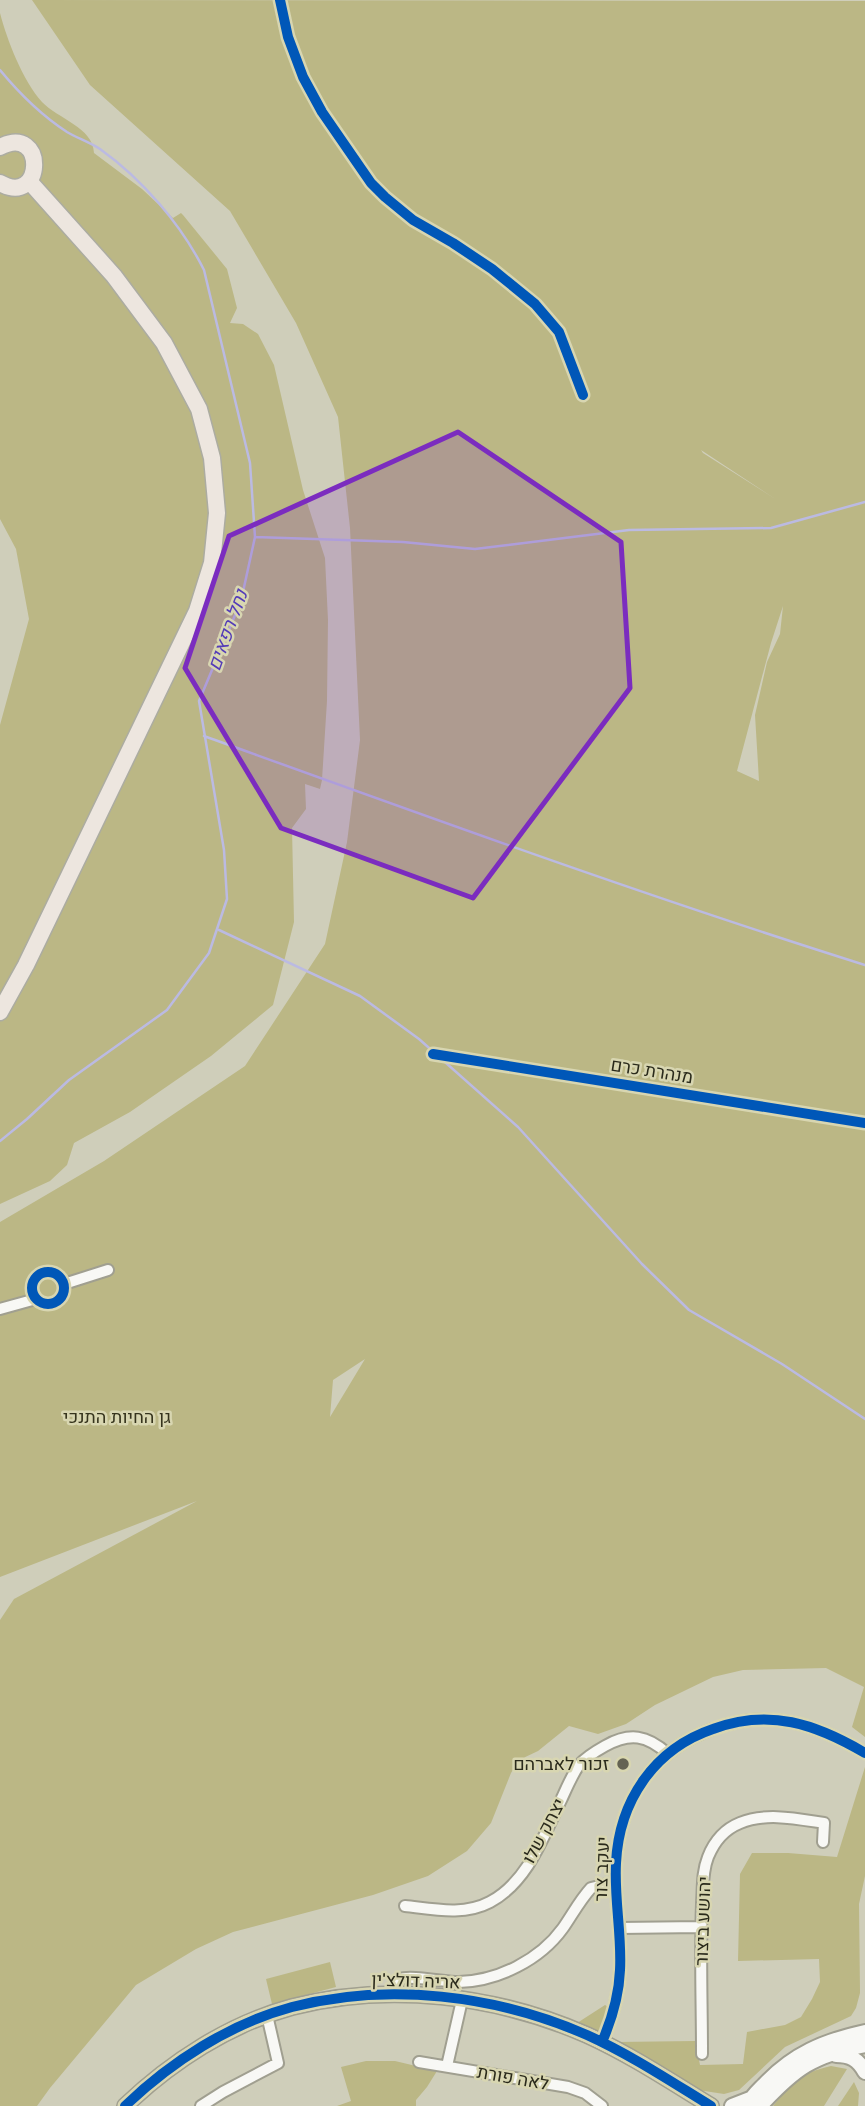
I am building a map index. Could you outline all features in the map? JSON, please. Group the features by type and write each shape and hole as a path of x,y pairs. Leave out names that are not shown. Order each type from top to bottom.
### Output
{"main road":[{"path":"0,147 20,144 31,152 35,163 35,170 29,181 17,187 0,183"},
{"path":"0,1012 26,965 197,611 212,563 217,513 212,458 199,409 164,343 114,276 29,181"}],"street":[{"path":"280,0 288,37 303,77 321,112 371,183 413,220 492,269 536,304 559,332 583,394"},
{"path":"64,1284 108,1270"},
{"path":"42,1273 58,1275 64,1284 62,1295 55,1303 45,1304 34,1295 34,1280 42,1273"},
{"path":"0,1308 34,1295"},
{"name":"יעקב צור","path":"602,2042 618,1990 620,1951 617,1847 628,1808 645,1776 657,1762 706,1731 747,1720 773,1719 821,1730 865,1753"},
{"name":"יצחק שלו","path":"405,1906 449,1911 488,1903 504,1893 519,1877 532,1858 575,1772 596,1751 625,1737 639,1737 650,1741 668,1754"},
{"name":"יהושע ביצור","path":"702,2054 701,1927 704,1870 713,1845 724,1832 745,1821 759,1818 790,1818 824,1823 823,1842"},
{"path":"393,1994 400,1979 406,1976 422,1980 462,1982 490,1977 524,1963 550,1944 591,1888 616,1882"},
{"path":"619,1928 701,1927"},
{"name":"אריה דולצ'ין","path":"125,2106 170,2066 214,2040 267,2015 322,2001 393,1994 462,2000 534,2016 564,2026 649,2067 711,2106"},
{"path":"447,2066 462,2000"},
{"path":"201,2106 278,2063 267,2015"},
{"path":"753,2104 785,2064 797,2056 821,2045 865,2032"},
{"path":"732,2106 753,2104 803,2065 824,2056 865,2045"},
{"path":"824,2056 838,2054 851,2057 865,2072"},
{"name":"לאה פורת","path":"419,2062 568,2087 585,2093 602,2106"}],"highlighted area":[{"path":"458,432 621,542 630,688 473,898 281,828 185,668 229,536"}],"green space":[{"name":"גן החיות התנכי","path":"32,0 865,1 865,1737 852,1727 864,1687 826,1668 743,1670 713,1677 655,1705 626,1724 598,1734 569,1726 538,1751 519,1760 491,1823 467,1851 428,1876 373,1895 233,1932 196,1949 136,1985 37,2106 0,2106 0,1620 14,1599 197,1501 0,1577 0,1222 104,1161 245,1066 325,944 347,842 360,740 350,528 338,417 296,323 230,211 90,85","holes":["701,450 777,500 703,453","783,606 780,634 767,662 755,715 759,781 737,771 771,643","365,1359 330,1417 333,1380"]},
{"path":"0,13 16,60 42,102 88,136 94,153 142,189 173,218 181,213 227,269 237,308 230,323 243,324 258,334 274,365 303,490 325,558 328,620 322,780 320,789 305,784 306,809 292,828 294,922 273,1005 211,1056 130,1112 74,1143 67,1165 50,1181 0,1204 0,725 29,619 16,549 0,519"},
{"path":"865,1767 865,1876 859,1904 860,1993 851,2016 785,2047 739,2090 724,2094 698,2090 616,2042 695,2041 700,2065 743,2064 747,2032 785,2025 801,2017 820,1982 819,1959 738,1961 740,1874 752,1853 837,1857"},
{"path":"330,1962 336,1987 272,2004 266,1979"},
{"path":"605,2005 610,2008 601,2037 574,2025"},
{"path":"366,2061 395,2061 437,2071 416,2100 416,2106 337,2106 351,2101 341,2067"},
{"path":"831,2066 847,2069 824,2106 773,2106 798,2080 811,2072"},
{"path":"854,2082 859,2093 858,2106 838,2106"}],"waterway":[{"name":"נחל רפאים","path":"0,70 48,118 67,132 100,149 131,174 172,219 195,253 204,270 250,463 255,537 241,601 199,701 224,850 227,899 209,953 167,1010 69,1080 0,1141"},
{"path":"255,537 403,542 475,549 629,530 771,528 865,502"},
{"path":"204,736 616,883 865,965"},
{"path":"219,930 360,996 419,1039 518,1127 642,1264 689,1310 782,1364 865,1419"}],"cycle path":[{"path":"280,0 288,37 303,77 322,112 371,183 413,220 492,269 535,304 559,332 583,395"},
{"name":"מנהרת כרם","path":"433,1054 865,1123"},
{"path":"48,1272 59,1277 64,1288 59,1299 48,1304 37,1299 32,1288 37,1277 48,1272"},
{"path":"602,2042 614,2007 619,1980 616,1876 619,1840 632,1799 657,1764 692,1738 713,1729 753,1720 792,1722 810,1727 865,1753"},
{"path":"125,2106 181,2060 246,2023 292,2007 329,1999 404,1994 479,2002 552,2021 619,2051 711,2106"}],"place":[{"name":"זכור לאברהם","path":"623,1764"}]}
